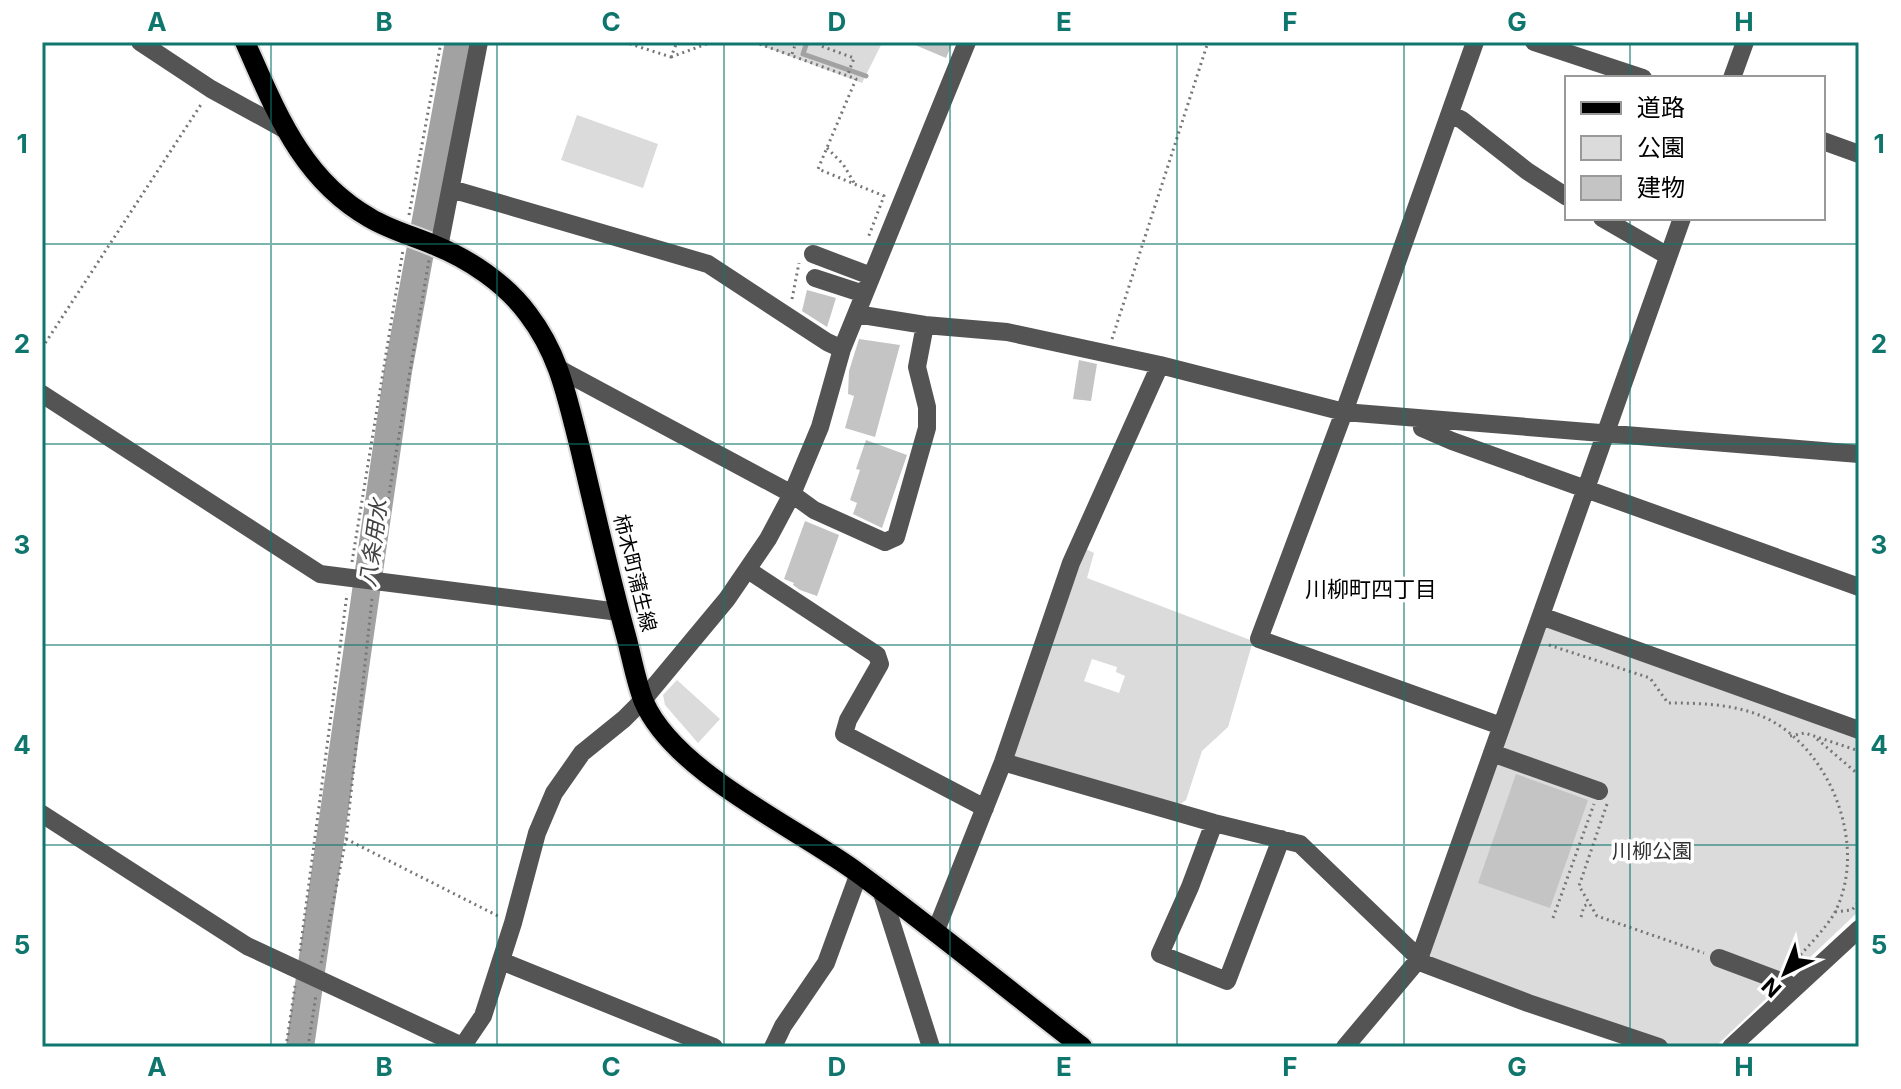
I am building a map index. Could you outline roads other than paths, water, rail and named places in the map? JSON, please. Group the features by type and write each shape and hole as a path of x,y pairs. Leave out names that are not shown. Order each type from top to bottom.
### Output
{"main road":[{"name":"柿木町蒲生線","path":"245,42 284,129 325,185 371,219 435,246 502,286 542,333 561,370 619,612 643,700 656,725 700,769 859,873 1082,1047"}],"street":[{"path":"140,42 211,89 284,129"},
{"path":"435,246 451,189 479,42"},
{"path":"42,814 247,946 463,1047 483,1016 513,923 537,833 554,793 582,753 643,700 748,570 792,494 820,427 842,349 967,42"},
{"path":"1475,42 1344,412 1259,639 1501,726"},
{"path":"1534,42 1637,76"},
{"path":"1733,76 1745,42"},
{"path":"1450,114 1565,196"},
{"path":"1825,142 1859,154"},
{"path":"451,189 708,264 842,349"},
{"path":"1605,220 1668,256"},
{"path":"1345,1047 1419,959 1681,220"},
{"path":"806,258 871,276"},
{"path":"815,278 864,294"},
{"path":"856,314 925,325 1007,332 1160,365 1344,412 1859,454"},
{"path":"561,370 792,494 814,510 885,542 896,537 927,428 927,407 917,367 925,325"},
{"path":"935,933 1003,762 1071,563 1160,365"},
{"path":"42,394 320,574 619,612"},
{"path":"1421,420 1422,428 1452,441 1859,587"},
{"path":"748,570 877,655 880,664 848,720 844,734 985,808"},
{"path":"1541,616 1859,730"},
{"path":"1492,753 1605,791"},
{"path":"1003,762 1214,823 1300,844 1425,964 1659,1047"},
{"path":"1214,823 1160,954 1227,981 1281,839"},
{"path":"773,1047 783,1026 826,963 859,873"},
{"path":"881,890 931,1047"},
{"path":"1731,1047 1786,985 1859,929"},
{"path":"1719,958 1786,985"},
{"path":"501,961 714,1047"}],"waterway":[{"name":"八条用水","path":"300,1047 398,371 459,42"},
{"path":"807,42 803,54 866,76"}],"district":[{"name":"川柳町四丁目","path":"1371,589"}],"park label":[{"name":"川柳公園","path":"1652,851"}]}
